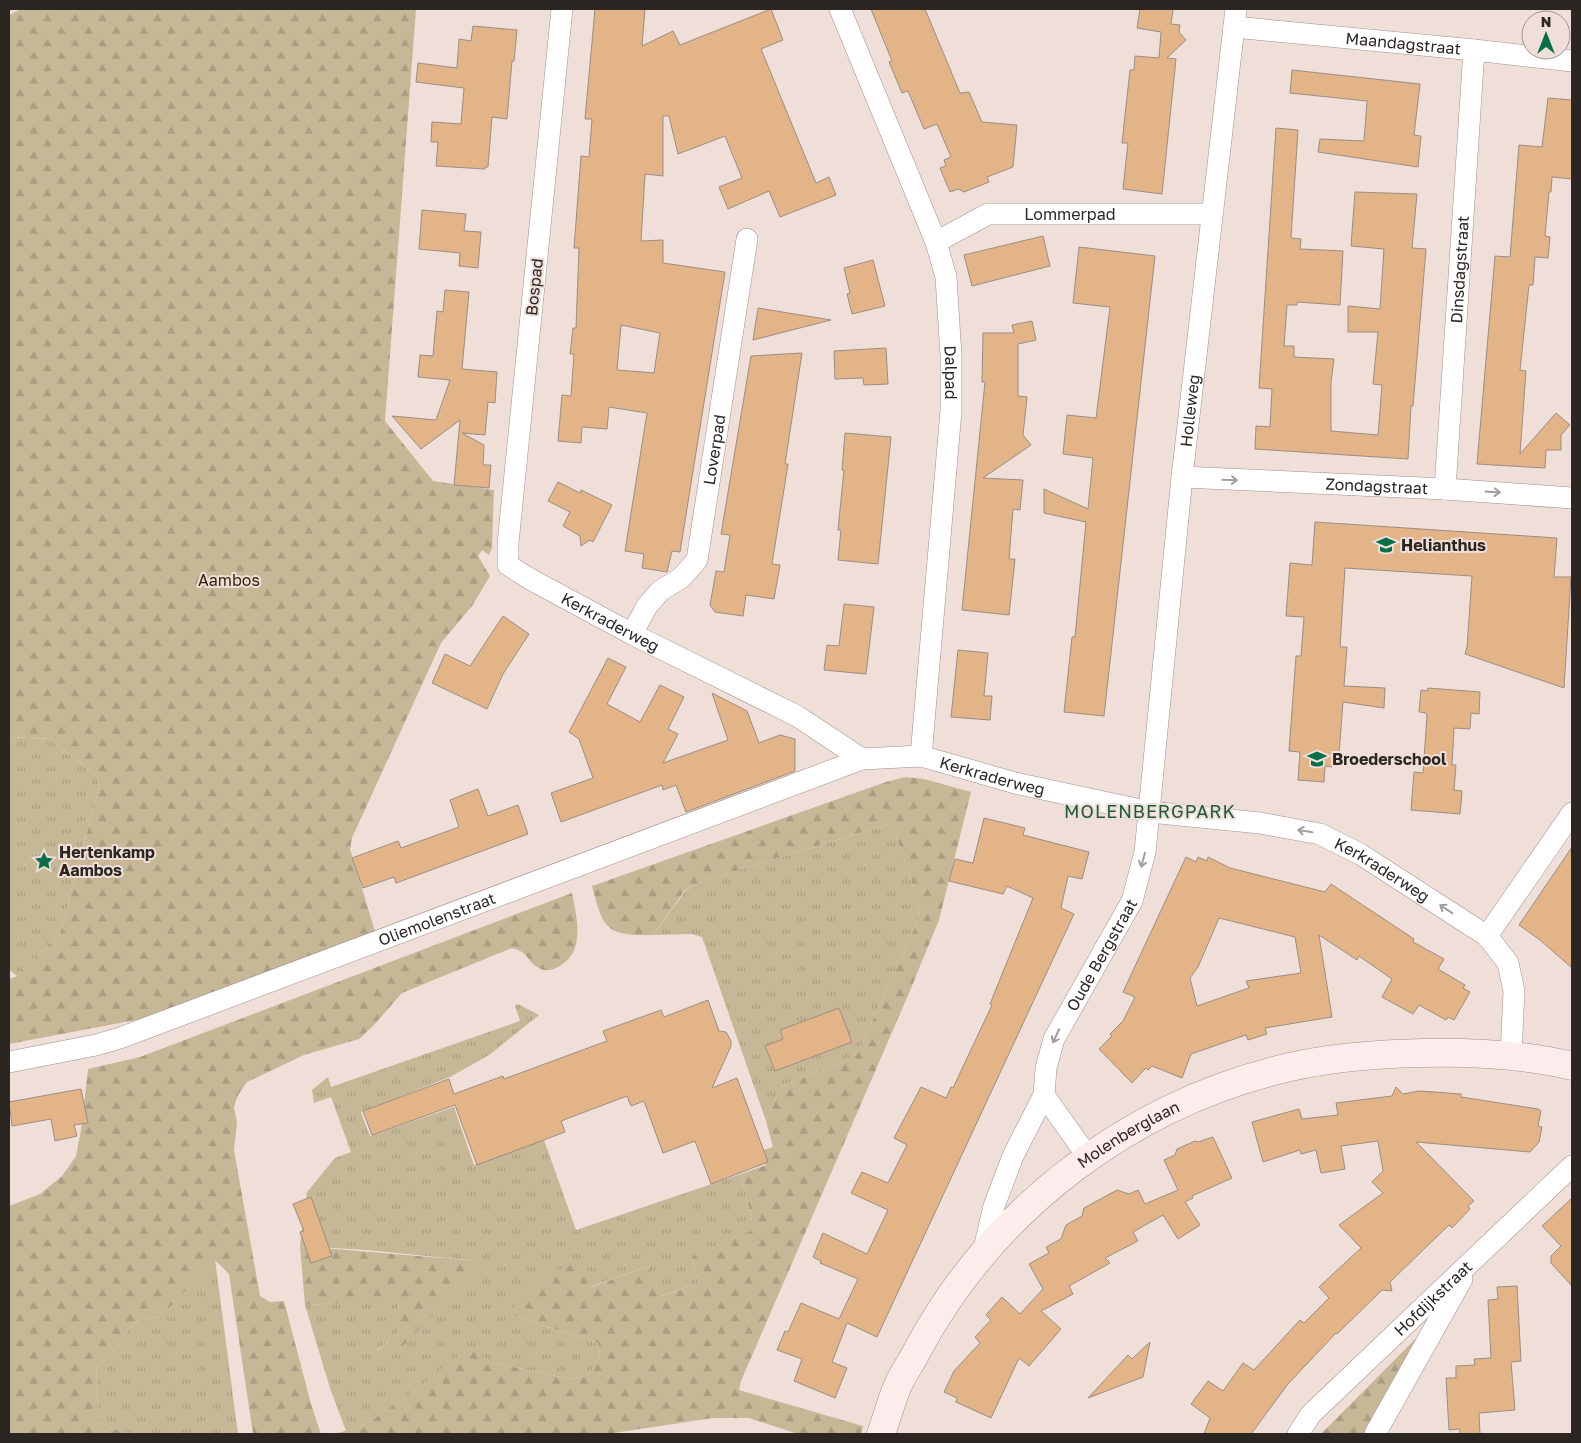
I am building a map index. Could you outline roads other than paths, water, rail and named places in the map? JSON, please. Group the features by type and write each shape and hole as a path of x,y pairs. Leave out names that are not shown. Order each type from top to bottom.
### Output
{"street":[{"name":"Bospad","path":"508,564 508,543 562,9"},
{"name":"Dalpad","path":"840,9 936,242 946,277 952,356 951,411 921,756"},
{"name":"Maandagstraat","path":"1235,18 1572,61"},
{"name":"Holleweg","path":"1150,812 1182,478 1235,18"},
{"name":"Dinsdagstraat","path":"1445,489 1474,50"},
{"name":"Lommerpad","path":"936,242 988,214 1211,214"},
{"name":"Loverpad","path":"632,634 647,606 660,591 681,578 697,560 747,239"},
{"name":"Zondagstraat","path":"1182,478 1445,489 1572,498"},
{"name":"Kerkraderweg","path":"508,564 530,579 632,634 797,716 862,759 921,756 1015,783 1150,812 1260,823 1320,834 1360,854 1487,936 1508,963 1514,991 1511,1055"},
{"name":"Oliemolenstraat","path":"9,1062 120,1038 862,759"},
{"name":"Oude Bergstraat","path":"983,1253 994,1206 1013,1156 1044,1095 1046,1068 1054,1039 1132,901 1145,852 1150,812"},
{"path":"1487,936 1572,813"},
{"name":"Molenberglaan","path":"881,1434 898,1384 952,1292 983,1253 1026,1208 1088,1158 1141,1124 1176,1105 1250,1078 1290,1067 1355,1056 1385,1054 1465,1052 1511,1055"},
{"path":"1511,1055 1543,1059 1572,1066"},
{"path":"1044,1095 1088,1158"},
{"name":"Hofdijkstraat","path":"1298,1434 1311,1414 1572,1166"},
{"path":"1376,1434 1472,1261"}],"place":[{"name":"Helianthus","path":"1386,545"},
{"name":"Broederschool","path":"1317,759"},
{"name":"Hertenkamp Aambos","path":"44,861"}],"district":[{"name":"MOLENBERGPARK","path":"1150,812"}],"park label":[{"name":"Aambos","path":"229,580"}]}
